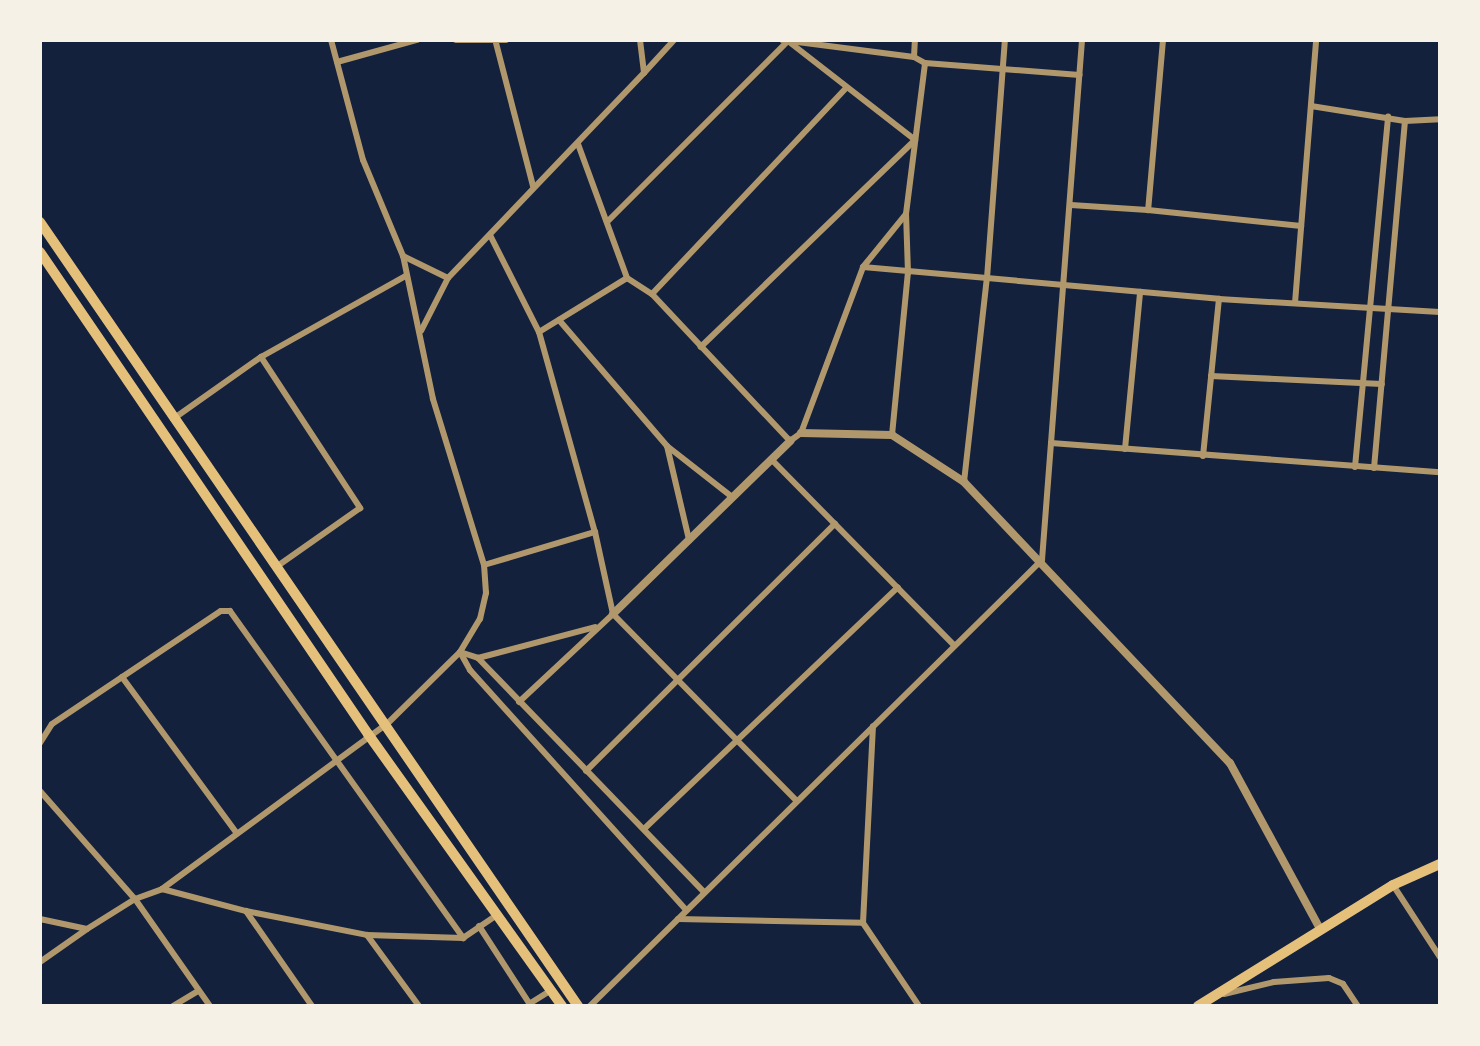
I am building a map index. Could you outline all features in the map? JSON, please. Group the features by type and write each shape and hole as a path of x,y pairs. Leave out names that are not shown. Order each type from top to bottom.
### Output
{"main road":[{"path":"40,222 275,567 388,723 578,1006"},
{"path":"40,252 368,734 562,1006"},
{"path":"1198,1006 1393,885 1440,864"}],"street":[{"path":"40,961 135,899 162,889 368,734 388,723 460,652 480,619 486,593 484,565 433,399 421,331 402,256 363,160 331,40"},
{"path":"337,62 417,40"},
{"path":"456,40 496,43 506,40"},
{"path":"640,40 644,74"},
{"path":"421,331 448,278 674,40"},
{"path":"782,40 914,57 925,63 1080,75"},
{"path":"914,57 915,40"},
{"path":"964,482 987,278 1005,40"},
{"path":"590,1006 703,891 1042,560 1082,40"},
{"path":"1148,210 1163,40"},
{"path":"1295,303 1316,40"},
{"path":"788,41 845,89 915,141"},
{"path":"607,222 788,41"},
{"path":"496,43 533,186"},
{"path":"892,435 908,273 906,214 925,63"},
{"path":"652,295 845,89"},
{"path":"1311,107 1405,121 1440,119"},
{"path":"1355,467 1388,117"},
{"path":"1374,468 1405,121"},
{"path":"701,347 915,141"},
{"path":"578,144 627,278 652,295 790,440"},
{"path":"1071,205 1301,226"},
{"path":"801,433 863,267 906,214"},
{"path":"490,235 539,332 596,532 613,614 796,800"},
{"path":"402,256 448,278"},
{"path":"863,267 1219,299 1440,312"},
{"path":"173,419 261,357 407,275"},
{"path":"539,332 627,278"},
{"path":"1125,449 1140,292"},
{"path":"1203,456 1219,299"},
{"path":"559,320 667,446 732,497"},
{"path":"261,357 360,508 275,567"},
{"path":"1211,376 1382,384"},
{"path":"519,702 790,440 801,433 892,435 964,482 1042,560 1230,763 1320,929"},
{"path":"1051,443 1440,472"},
{"path":"667,446 689,540"},
{"path":"771,459 954,645"},
{"path":"586,771 680,682 835,524"},
{"path":"484,565 596,532"},
{"path":"645,828 898,587"},
{"path":"40,743 52,724 221,611 230,611 463,938"},
{"path":"478,658 595,627"},
{"path":"460,652 478,658 703,891"},
{"path":"460,652 470,670 686,910"},
{"path":"122,677 236,832"},
{"path":"873,726 863,923 919,1006"},
{"path":"40,791 135,899 210,1006"},
{"path":"1393,885 1440,957"},
{"path":"162,889 246,911 367,935 463,938 497,915"},
{"path":"246,911 312,1006"},
{"path":"40,919 88,929"},
{"path":"677,919 863,923"},
{"path":"479,926 529,1005 551,990"},
{"path":"367,935 419,1006"},
{"path":"1212,996 1274,982 1329,978 1343,984 1358,1006"},
{"path":"173,1006 198,991"}]}
